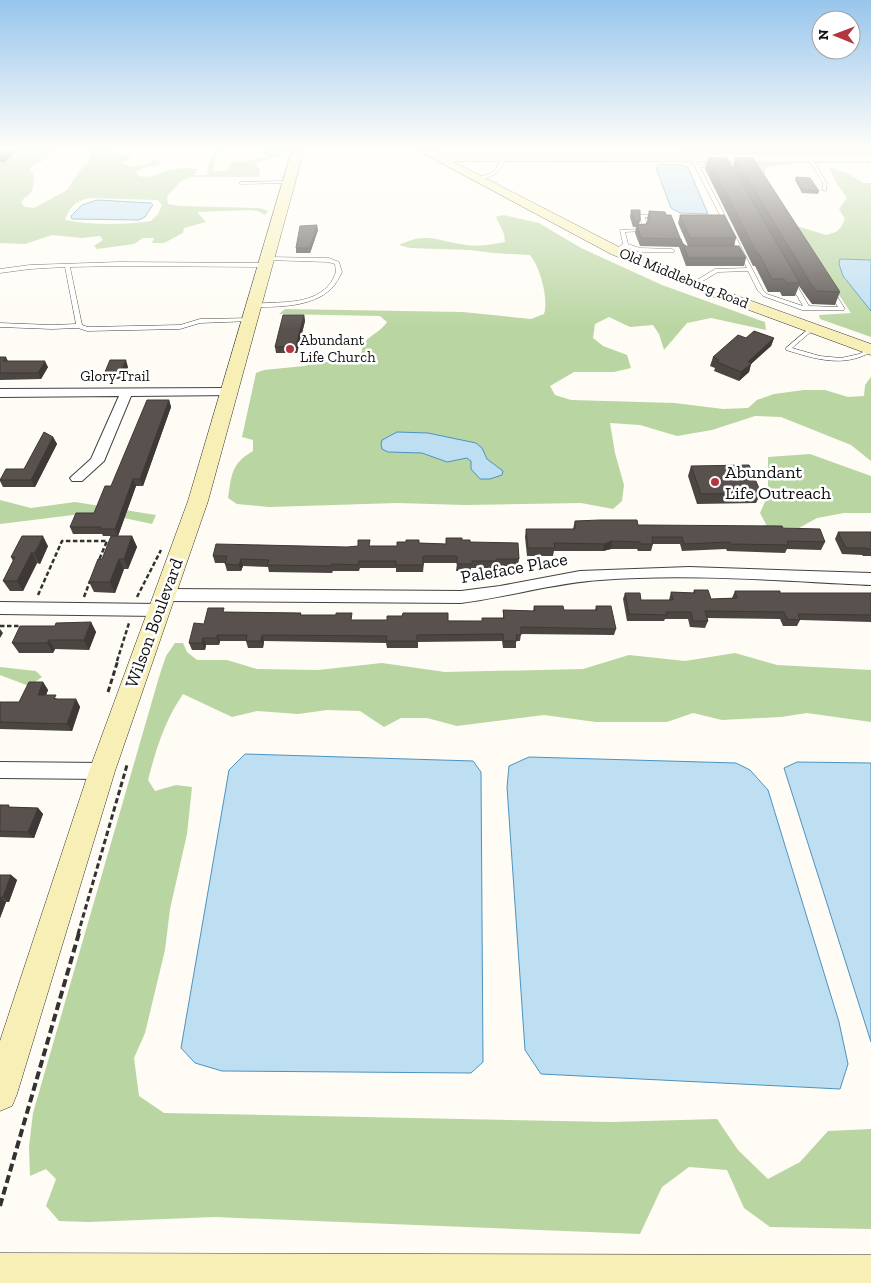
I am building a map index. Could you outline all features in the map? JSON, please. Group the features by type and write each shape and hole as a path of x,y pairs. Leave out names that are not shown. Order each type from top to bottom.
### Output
{"main road":[{"name":"Wilson Boulevard","path":"0,1094 102,771 198,501 281,210"},
{"name":"Old Middleburg Road","path":"542,210 694,284 871,350"},
{"path":"0,1273 871,1275"}],"street":[{"path":"77,478 97,461 127,392"},
{"name":"Glory Trail","path":"0,393 230,392"},
{"name":"Paleface Place","path":"0,608 133,610 161,603 461,597 500,592 580,576 634,572 689,572 871,579"},
{"path":"0,770 102,771"}],"lane":[{"path":"720,210 763,294 802,308 842,309 826,284"},
{"path":"657,216 642,216 645,225 641,230 622,231 621,248 672,251"},
{"path":"716,220 725,220"},
{"path":"731,250 740,250"},
{"path":"0,271 30,266 329,260 337,263 339,272 329,288 308,299 253,312 200,321 180,327 87,329 79,326 0,325"},
{"path":"67,265 79,326"},
{"path":"694,284 717,270 750,269"},
{"path":"788,275 808,308"},
{"path":"812,328 788,349 818,359 848,360 858,358 871,350"}],"path":[{"path":"36,598 62,541 107,541 96,566"},
{"path":"105,701 138,594 163,546"},
{"path":"79,609 93,575"},
{"path":"0,626 29,626"}],"green space":[{"path":"0,210 70,210 65,220 108,224 151,221 160,210 265,210 268,211 265,215 258,211 248,210 197,212 206,222 184,228 183,233 164,243 152,243 154,238 143,238 134,244 97,249 94,246 103,240 100,236 82,238 52,235 25,244 0,243"},
{"path":"783,210 787,210 797,226 826,235 836,232 841,227 845,219 840,210 871,210 871,260 840,259 843,276 871,311 871,337 820,319 819,315 851,313"},
{"path":"503,215 539,223 581,248 662,285 765,322 766,330 711,318 687,323 664,350 659,334 653,325 630,327 609,317 595,324 593,338 603,346 627,355 631,368 614,372 574,372 550,386 555,395 571,400 675,403 723,409 748,408 757,400 774,394 804,390 825,390 848,397 864,396 865,385 871,377 871,461 851,445 781,417 755,416 712,430 677,436 640,425 610,423 615,453 624,485 622,501 613,509 581,503 465,505 397,503 269,507 237,504 228,498 230,482 236,465 253,451 253,440 242,437 256,373 264,370 304,366 321,362 355,361 361,357 367,340 387,322 380,316 279,314 285,309 463,312 531,319 544,314 543,283 534,260 530,255 410,248 399,245 423,238 472,245 489,245 505,242 504,234 496,217"},
{"path":"810,454 871,476 871,513 844,513 817,518 799,528 767,526 760,513 768,495 768,457"},
{"path":"0,500 31,508 75,502 156,515 152,524 110,515 81,514 0,524"},
{"path":"175,643 183,643 187,652 197,660 227,660 257,669 318,670 382,663 445,672 583,669 629,655 685,661 735,653 777,665 871,670 871,722 807,713 781,717 722,720 693,713 667,722 596,722 544,715 457,726 427,718 401,718 384,727 360,711 327,710 298,714 257,711 232,717 183,694 171,714 162,735 148,780 155,791 176,785 192,787 187,834 170,909 165,950 145,1033 134,1058 139,1096 164,1113 611,1122 717,1119 738,1150 768,1179 800,1162 828,1131 871,1129 871,1229 770,1227 744,1208 727,1170 689,1167 662,1187 640,1234 215,1217 89,1222 59,1221 46,1206 56,1179 46,1169 30,1176 29,1147 33,1113 159,677 166,656"},
{"path":"0,667 36,671 42,677 29,686 0,675"}],"water":[{"path":"77,210 150,210 145,217 139,220 72,219 71,216"},
{"path":"674,210 706,210 708,214 680,213"},
{"path":"840,259 871,260 871,311 843,276 839,264"},
{"path":"397,432 428,433 476,443 482,448 487,459 503,471 502,475 490,479 480,479 471,469 471,461 467,458 447,462 422,453 388,452 382,449 382,440"},
{"path":"245,754 473,761 481,772 483,1062 471,1073 222,1071 195,1063 181,1048 229,770"},
{"path":"529,757 736,763 750,770 768,790 839,1022 848,1064 840,1089 541,1074 525,1050 507,787 509,766"},
{"path":"797,762 871,763 871,1042 784,768"}],"building":[{"path":"631,210 640,210 640,221 635,221"},
{"path":"734,210 757,210 800,283 787,283 784,279 772,279 759,254 757,254"},
{"path":"766,210 787,210 840,292 817,291"},
{"path":"649,211 665,212 666,215 671,215 680,239 641,238 637,225 646,224 650,218"},
{"path":"680,215 724,215 736,238 690,238"},
{"path":"317,225 310,248 296,248 300,226"},
{"path":"683,243 686,246 739,246 746,258 688,258"},
{"path":"283,315 304,315 296,346 275,347"},
{"path":"754,331 774,338 748,362 752,363 741,372 717,362 719,360 713,357 738,335 746,338"},
{"path":"0,357 6,357 3,361 45,361 38,373 0,373"},
{"path":"110,360 126,360 120,372 105,372"},
{"path":"147,400 169,400 140,479 133,479 115,529 70,527 76,513 94,513 105,486 111,486"},
{"path":"44,432 53,437 31,480 0,480 6,469 24,469"},
{"path":"749,465 761,493 701,494 691,466"},
{"path":"637,520 638,525 782,526 783,528 820,529 825,542 787,541 789,545 730,544 730,542 684,544 682,537 652,537 653,544 612,541 604,544 554,543 555,548 528,548 526,529 575,529 575,521"},
{"path":"838,532 871,532 871,549 846,548"},
{"path":"22,536 43,536 34,554 32,552 17,581 3,581 15,557 11,557"},
{"path":"111,536 132,536 124,559 119,559 110,582 89,582 98,559 102,559"},
{"path":"446,538 462,538 462,540 470,540 470,542 518,543 519,559 496,559 496,561 472,561 472,564 457,564 457,556 423,556 423,565 396,565 396,561 359,561 358,565 332,564 331,566 267,565 269,560 241,559 239,565 225,564 227,556 213,556 216,544 347,547 358,546 358,540 370,540 369,546 397,546 397,542 406,542 406,540 419,540 419,543 446,544"},
{"path":"694,590 708,590 711,599 737,598 735,591 871,593 871,615 798,614 800,620 787,619 784,612 705,611 708,621 693,621 691,612 666,612 667,615 629,614 625,593 640,593 641,600 673,600 671,592 695,593"},
{"path":"534,606 563,606 564,610 597,610 596,606 611,606 616,629 521,627 521,635 516,635 517,641 504,641 503,634 417,635 417,641 386,641 387,636 262,635 261,641 246,641 247,635 217,635 217,638 203,638 202,643 189,643 194,623 204,624 208,608 224,608 223,612 301,613 300,615 352,613 351,620 387,620 387,616 402,616 403,613 448,613 448,621 482,621 482,618 504,618 503,610 535,611"},
{"path":"91,622 84,640 12,643 20,626 55,626 56,623"},
{"path":"29,682 43,682 38,695 56,695 54,699 76,699 67,724 0,722 0,702 19,702"},
{"path":"0,805 38,808 28,832 0,831"},
{"path":"0,875 11,875 3,897 0,897"}],"place":[{"name":"Abundant Life Church","path":"290,349"},
{"name":"Abundant Life Outreach","path":"715,482"}]}
